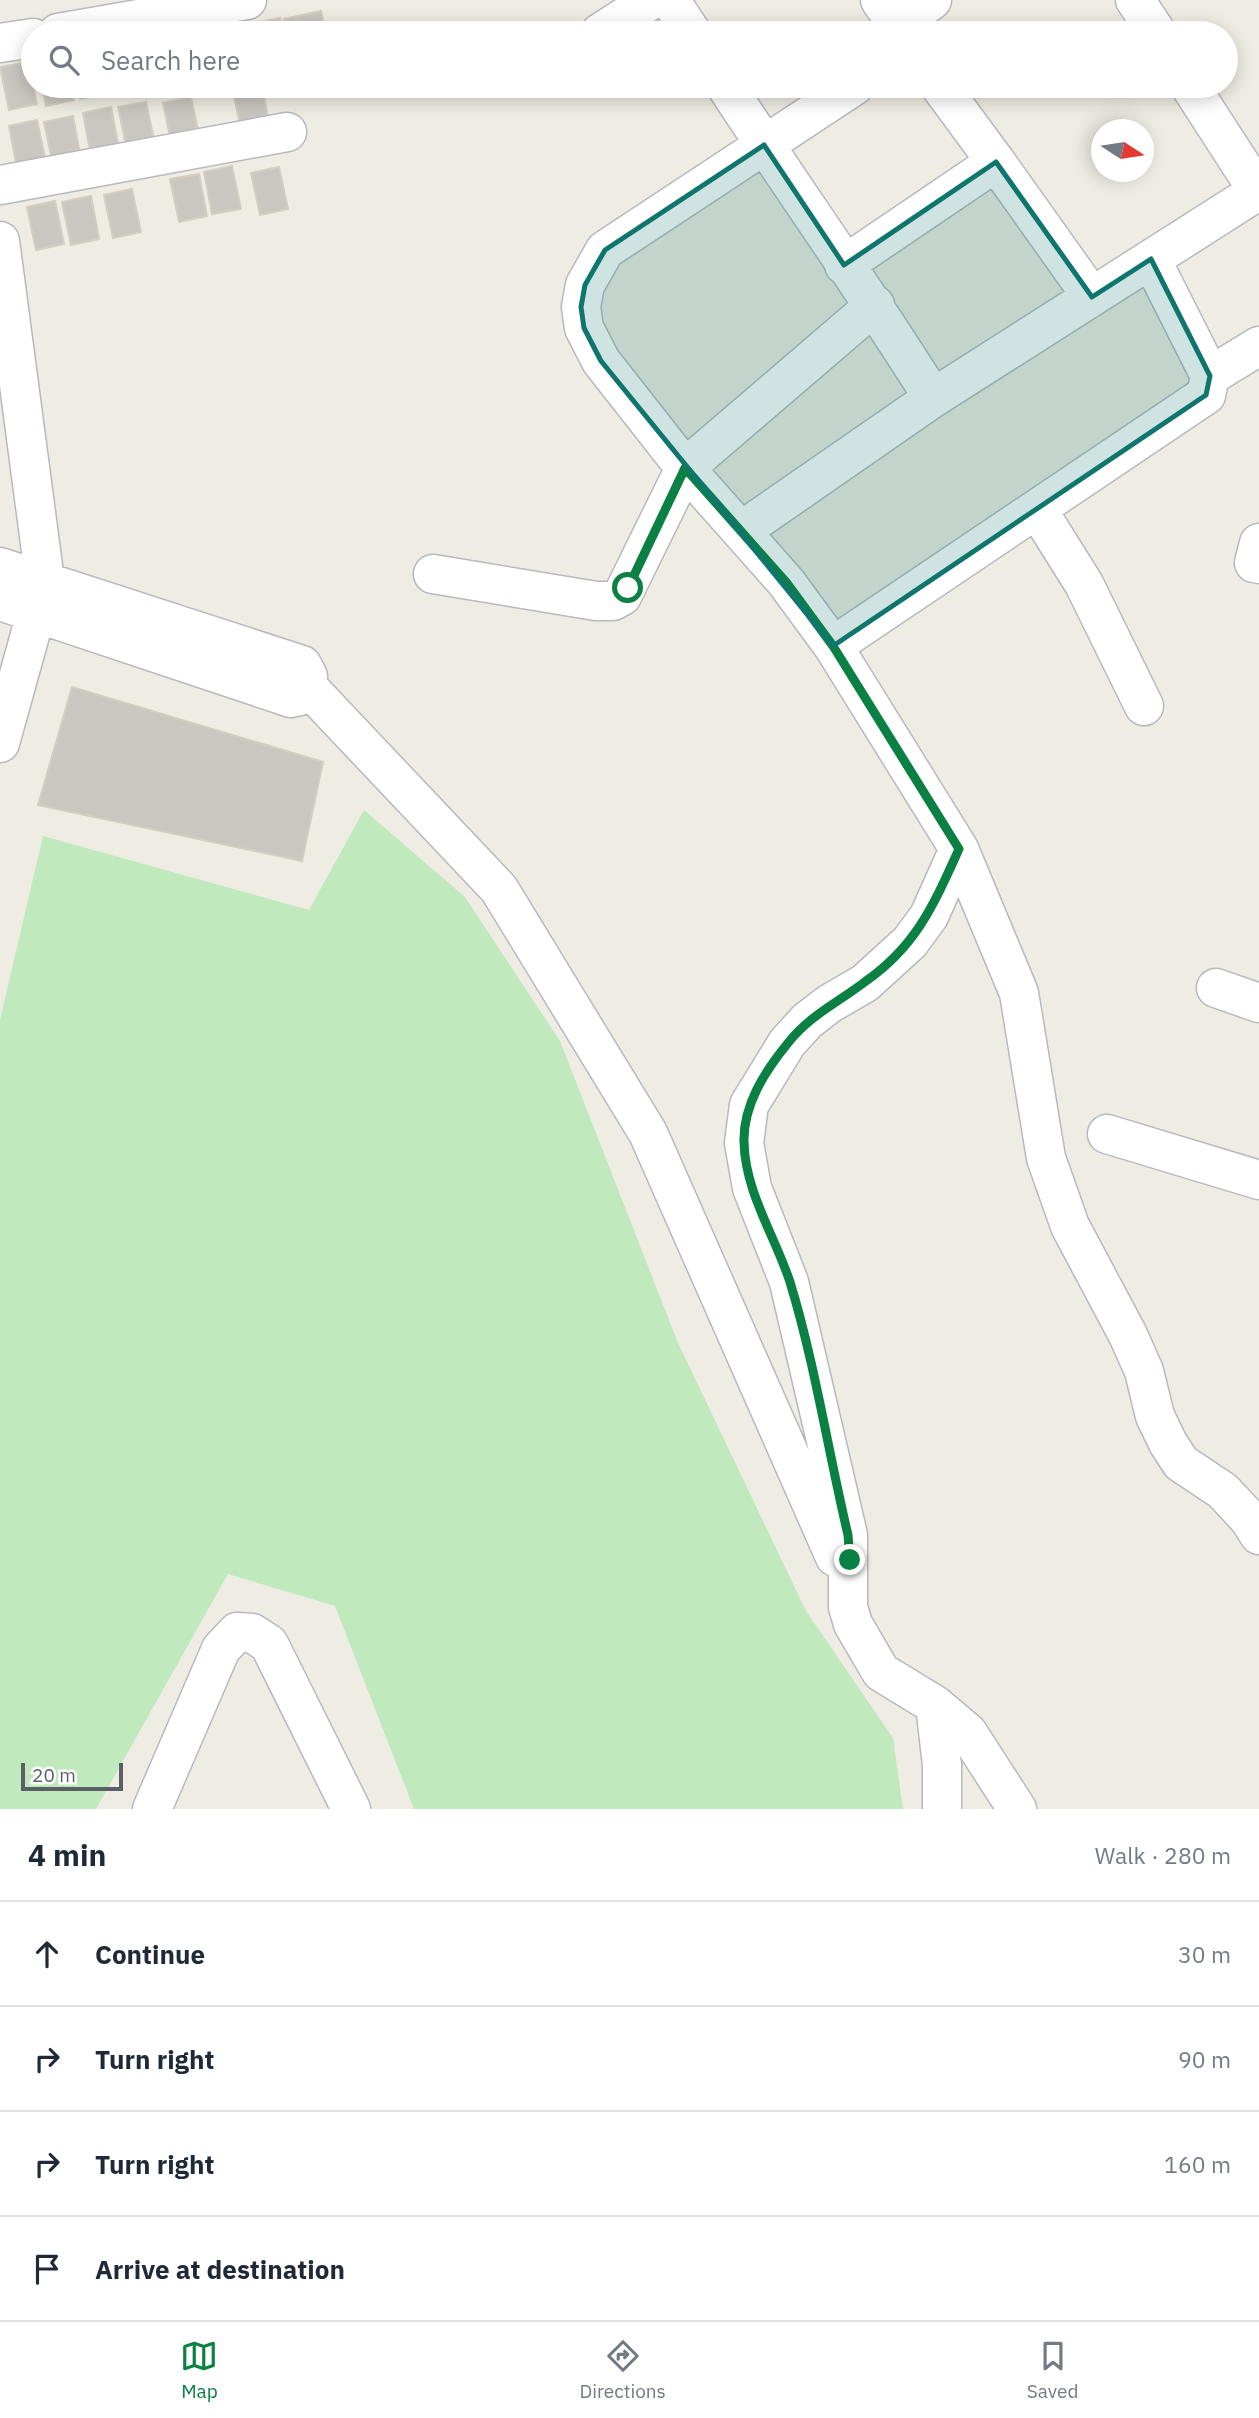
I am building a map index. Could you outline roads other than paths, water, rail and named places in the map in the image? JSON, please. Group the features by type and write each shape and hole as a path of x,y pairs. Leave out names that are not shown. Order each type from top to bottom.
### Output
{"street":[{"path":"127,21 247,0"},
{"path":"893,19 932,0"},
{"path":"636,21 675,8"},
{"path":"0,43 21,40"},
{"path":"734,98 844,265 875,305 933,398"},
{"path":"836,98 605,250 585,285 581,307 584,328 601,361 685,468 786,582 833,646 959,849 1019,993 1046,1158 1070,1226 1144,1371 1154,1416 1168,1443 1181,1463 1223,1491 1249,1519 1259,1535"},
{"path":"949,98 1092,297"},
{"path":"741,531 933,398 1250,196 1253,190 1252,182 1198,98"},
{"path":"0,185 287,132"},
{"path":"844,265 996,162"},
{"path":"0,240 42,597 0,743"},
{"path":"833,646 1206,395 1210,376 1151,259"},
{"path":"433,574 596,601 613,601 628,588 685,468 875,305"},
{"path":"1210,376 1259,346"},
{"path":"1037,509 1084,584 1144,706"},
{"path":"1259,543 1254,564 1259,564"},
{"path":"0,566 42,597 291,698 300,696 308,687 499,889 648,1133 848,1586"},
{"path":"0,601 42,597"},
{"path":"959,849 929,916 911,942 865,983 807,1021 787,1043 758,1088 746,1121 744,1143 752,1188 789,1282 848,1535 848,1586 853,1625 881,1672 935,1705 968,1733 1017,1809"},
{"path":"1216,988 1259,1003"},
{"path":"1107,1133 1259,1180"},
{"path":"152,1809 221,1649 237,1632 252,1633 269,1644 351,1809"},
{"path":"935,1705 942,1765 942,1809"}]}
